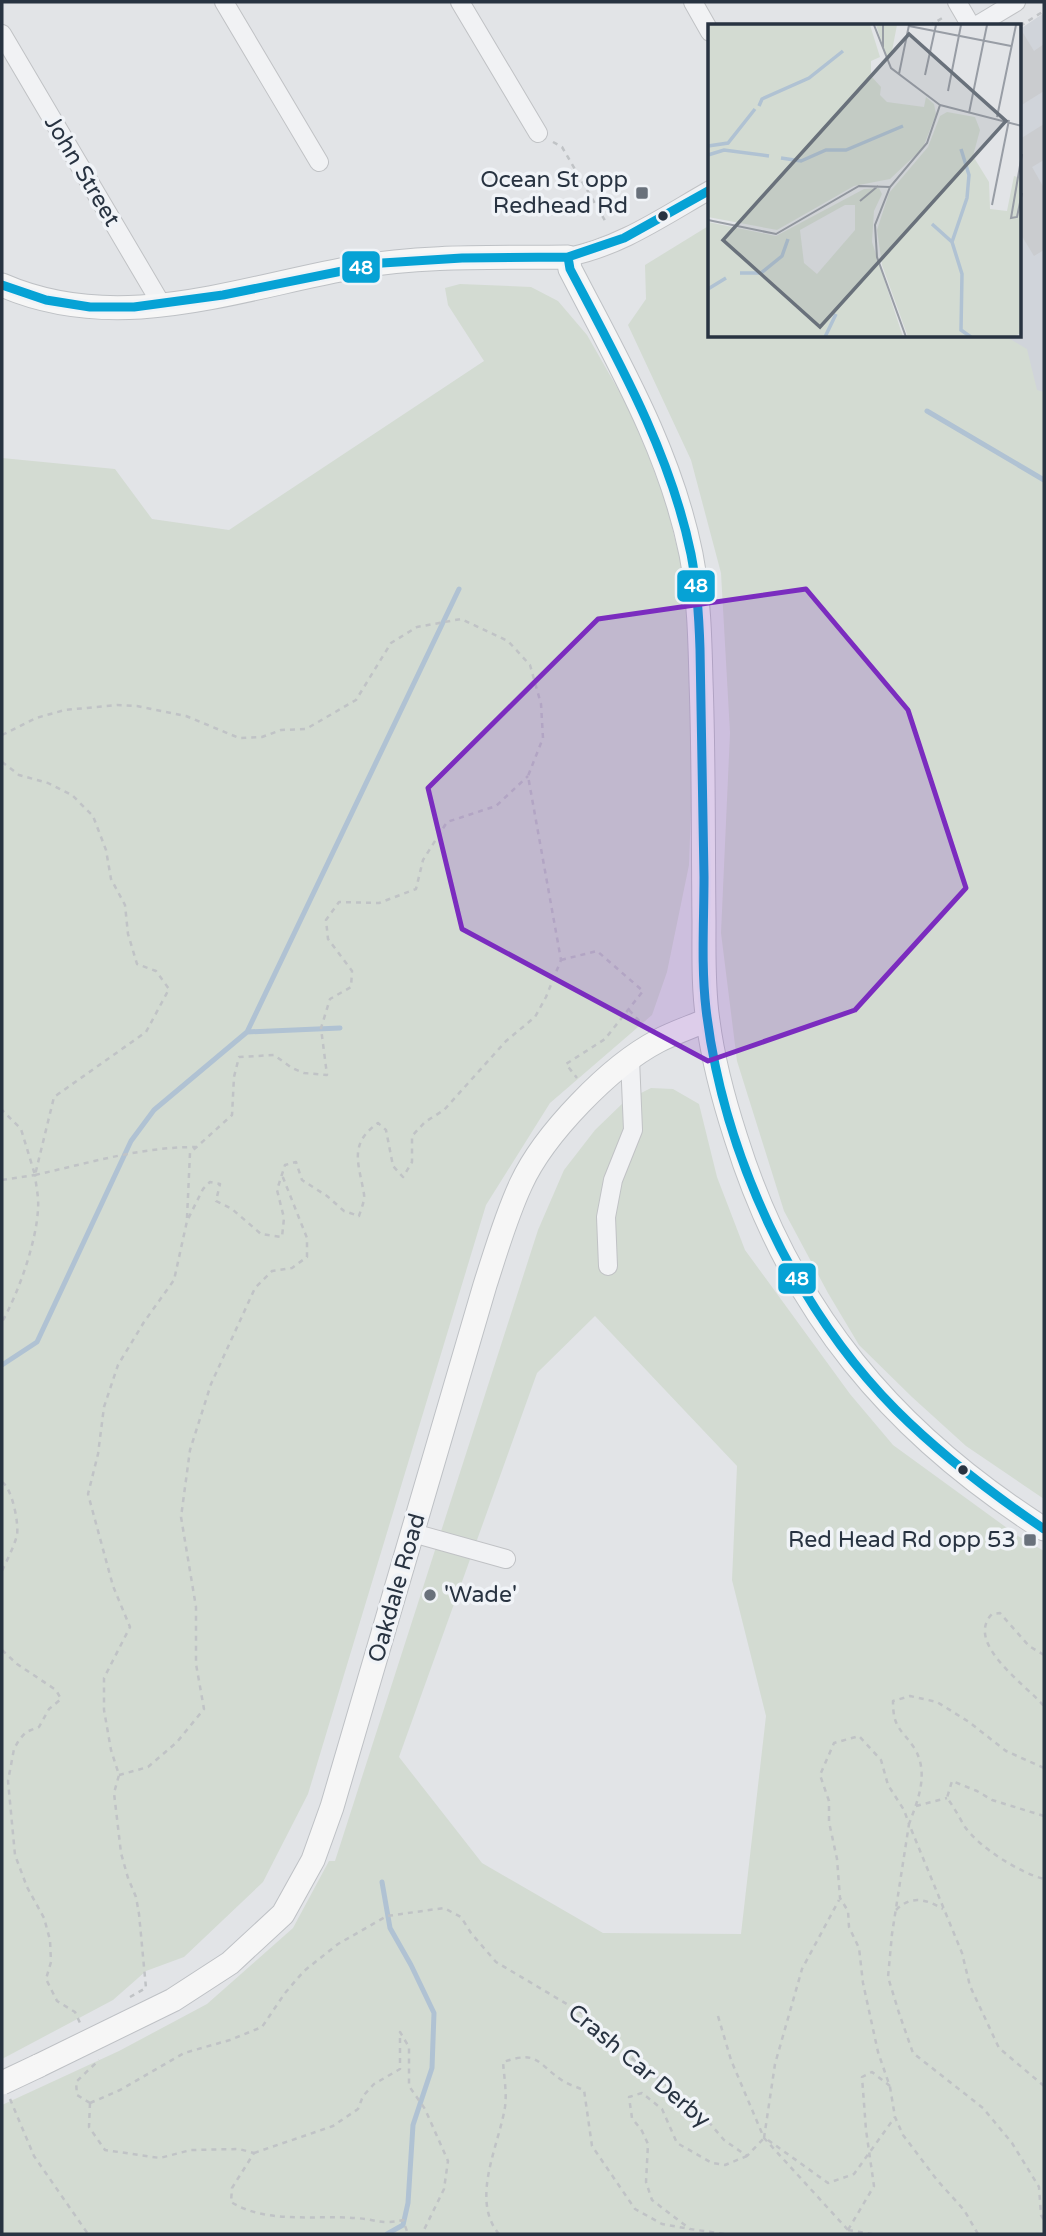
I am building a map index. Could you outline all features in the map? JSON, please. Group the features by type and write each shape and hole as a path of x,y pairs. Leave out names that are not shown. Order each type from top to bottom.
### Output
{"main road":[{"path":"2,285 15,291 75,305 117,309 163,307 356,268 414,260 568,257 570,269 664,456 691,556 699,610 705,776 704,923 707,1020 725,1106 751,1186 788,1265 826,1328 868,1381 906,1423 954,1466 1044,1530"},
{"name":"Oakdale Road","path":"4,2087 38,2066 173,2000 230,1963 283,1914 313,1860 332,1807 489,1272 522,1181 554,1133 589,1093 630,1059 657,1041 707,1020"}],"street":[{"path":"224,2 319,162"},
{"path":"460,2 538,133"},
{"path":"693,2 708,28"},
{"path":"957,2 973,24"},
{"path":"978,24 1016,2"},
{"name":"John Street","path":"2,34 163,307"},
{"path":"568,257 593,252 624,239 708,191"},
{"path":"608,1266 608,1204 613,1180 633,1130 630,1059"},
{"path":"413,1532 506,1559"}],"path":[{"path":"1021,25 1044,11"},
{"path":"538,133 562,147 607,224"},
{"path":"2,735 36,718 65,710 117,705 138,706 186,716 239,738 262,737 281,730 306,729 356,700 391,643 417,628 461,619 508,641 530,666 541,704 542,738 528,776 496,806 447,822 423,860 416,889 379,903 339,902 326,920 328,939 352,971 351,986 330,999 321,1028 327,1075 304,1073 274,1055 239,1057 234,1077 233,1115 190,1153 187,1221 174,1280 118,1365 104,1407 98,1454 88,1493 113,1586 130,1627 104,1678 104,1710 111,1750 119,1775 114,1793 121,1853 136,1896 146,1988"},
{"path":"2,762 19,775 48,783 72,795 93,817 106,850 111,879 125,905 128,934 137,964 156,971 169,989 146,1032 54,1097 35,1175"},
{"path":"187,1221 203,1189 210,1182 220,1184 216,1201 232,1209 261,1234 282,1237 284,1218 277,1190 285,1165 296,1162 302,1180 344,1211 359,1216 365,1197 359,1175 358,1144 368,1130 378,1123 386,1130 393,1166 404,1177 412,1162 412,1136 425,1122 444,1110 506,1041 535,1017 561,960 528,776"},
{"path":"561,960 597,951 643,991 605,1039 566,1064"},
{"path":"2,1111 21,1129 35,1175 38,1208 28,1256 12,1305 2,1322"},
{"path":"2,1180 35,1175 131,1152 163,1147 197,1147"},
{"path":"119,1775 148,1767 177,1742 204,1709 197,1664 196,1607 181,1517 190,1450 211,1384 255,1288 272,1271 292,1268 307,1257 307,1238 282,1175"},
{"path":"2,1482 7,1485 12,1500 18,1532 2,1572"},
{"path":"1044,1655 1029,1646 1000,1613 992,1614 987,1619 984,1627 986,1641 992,1654 1044,1706"},
{"path":"2,1650 17,1664 56,1690 61,1699 49,1709 39,1727 26,1732 19,1740 14,1749 8,1781 15,1855 27,1887 44,1918 50,1940 51,1962 47,1979 57,2001 75,2012 82,2026"},
{"path":"1044,1768 1006,1751 937,1702 910,1696 893,1701 893,1720 916,1752 922,1771 922,1784 909,1824 888,1977 913,2053 983,2108 1002,2130 1039,2187 1041,2215 1044,2220"},
{"path":"978,2234 964,2210 903,2135 895,2117 890,2087 878,2052 863,1983 859,1948 849,1927 848,1911 840,1898 837,1859 829,1822 829,1801 820,1775 834,1743 859,1736 881,1759 888,1785 904,1810 962,1953 970,1986 999,2048 1044,2086"},
{"path":"1044,1816 992,1800 952,1781 947,1798 965,1827 988,1852 1006,1859 1014,1867 1044,1879"},
{"path":"916,1806 947,1798"},
{"path":"690,2229 652,2200 646,2182 648,2144 632,2118 629,2097 642,2092 662,2109 677,2143 712,2163 725,2165 747,2156 764,2138 775,2064 802,1969 840,1898"},
{"path":"896,1910 904,1903 916,1899 929,1901 944,1910"},
{"name":"Crash Car Derby","path":"90,2103 120,2090 184,2053 230,2040 262,2027 304,1971 338,1944 387,1916 444,1908 461,1917 495,1962 587,2016 621,2050 657,2077 706,2120 724,2140 747,2156"},
{"path":"719,2016 730,2060 764,2138 848,2232 856,2234"},
{"path":"101,2057 76,2082 78,2095 90,2103 89,2127 105,2150 160,2158 191,2150 239,2149 254,2153 333,2126 358,2109 363,2096 374,2084 400,2068 400,2032 409,2047 409,2086 425,2109 448,2161 444,2189 422,2234"},
{"path":"499,2234 490,2223 487,2178 505,2105 503,2062 521,2056 540,2060 563,2081 584,2090 592,2146 635,2209 662,2224 724,2234"},
{"path":"848,2232 874,2186 862,2077 872,2072 890,2087"},
{"path":"4,2087 34,2155 88,2234"},
{"path":"764,2138 828,2183 854,2174 895,2117"},
{"path":"254,2153 232,2188 231,2202 245,2211 300,2217 364,2218 382,2223 403,2220 408,2234"},
{"path":"848,2232 872,2234"}],"highlighted area":[{"path":"806,589 908,710 966,888 855,1010 708,1061 462,929 428,788 598,619"}],"shaded area":[{"path":"1044,13 1044,454 974,338 1021,338 1021,28"},
{"path":"708,226 708,338 1008,338 1027,349 1037,390 1044,392 1044,1499 966,1446 859,1345 784,1211 737,1061 721,933 730,733 721,573 691,460 628,325 646,299 645,265"},
{"path":"460,284 531,287 558,301 587,335 627,405 666,503 692,608 693,754 689,865 667,972 652,1015 550,1103 486,1205 308,1794 263,1882 184,1957 146,1971 113,2000 2,2059 2,458 115,469 152,519 229,530 484,361 448,305 445,288"},
{"path":"651,1088 673,1089 699,1104 717,1177 745,1250 850,1394 893,1445 1018,1536 1044,1551 1044,2234 2,2234 2,2105 119,2051 207,2004 293,1928 329,1861 335,1861 538,1230 564,1170 595,1130 625,1101","holes":["595,1316 737,1466 732,1580 766,1716 741,1934 603,1933 482,1863 399,1757 537,1373"]}],"building":[{"path":"1021,30 1034,51 1044,44 1044,91 1021,105"},
{"path":"1044,124 1044,160 1032,167 1044,188 1044,250 1034,256 1021,235 1021,138"}],"waterway":[{"path":"927,411 1044,480"},
{"path":"2,1365 37,1342 131,1141 154,1110 247,1032 459,589"},
{"path":"247,1032 340,1028"},
{"path":"382,1882 390,1928 434,2013 432,2068 413,2125 408,2203 403,2225 387,2234"}],"transit line":[{"name":"48","path":"2,285 46,300 90,307 134,307 223,295 382,263 462,258 568,257 624,238 708,191"},
{"name":"48","path":"568,257 570,269 624,372 656,443 682,516 691,554 700,649 704,993 715,1063 747,1172 769,1225 796,1276 859,1369 931,1443 1044,1529"}],"place":[{"name":"Ocean St opp Redhead Rd","path":"642,193"},
{"name":"Red Head Rd opp 53","path":"1030,1540"},
{"name":"'Wade'","path":"430,1595"}]}
